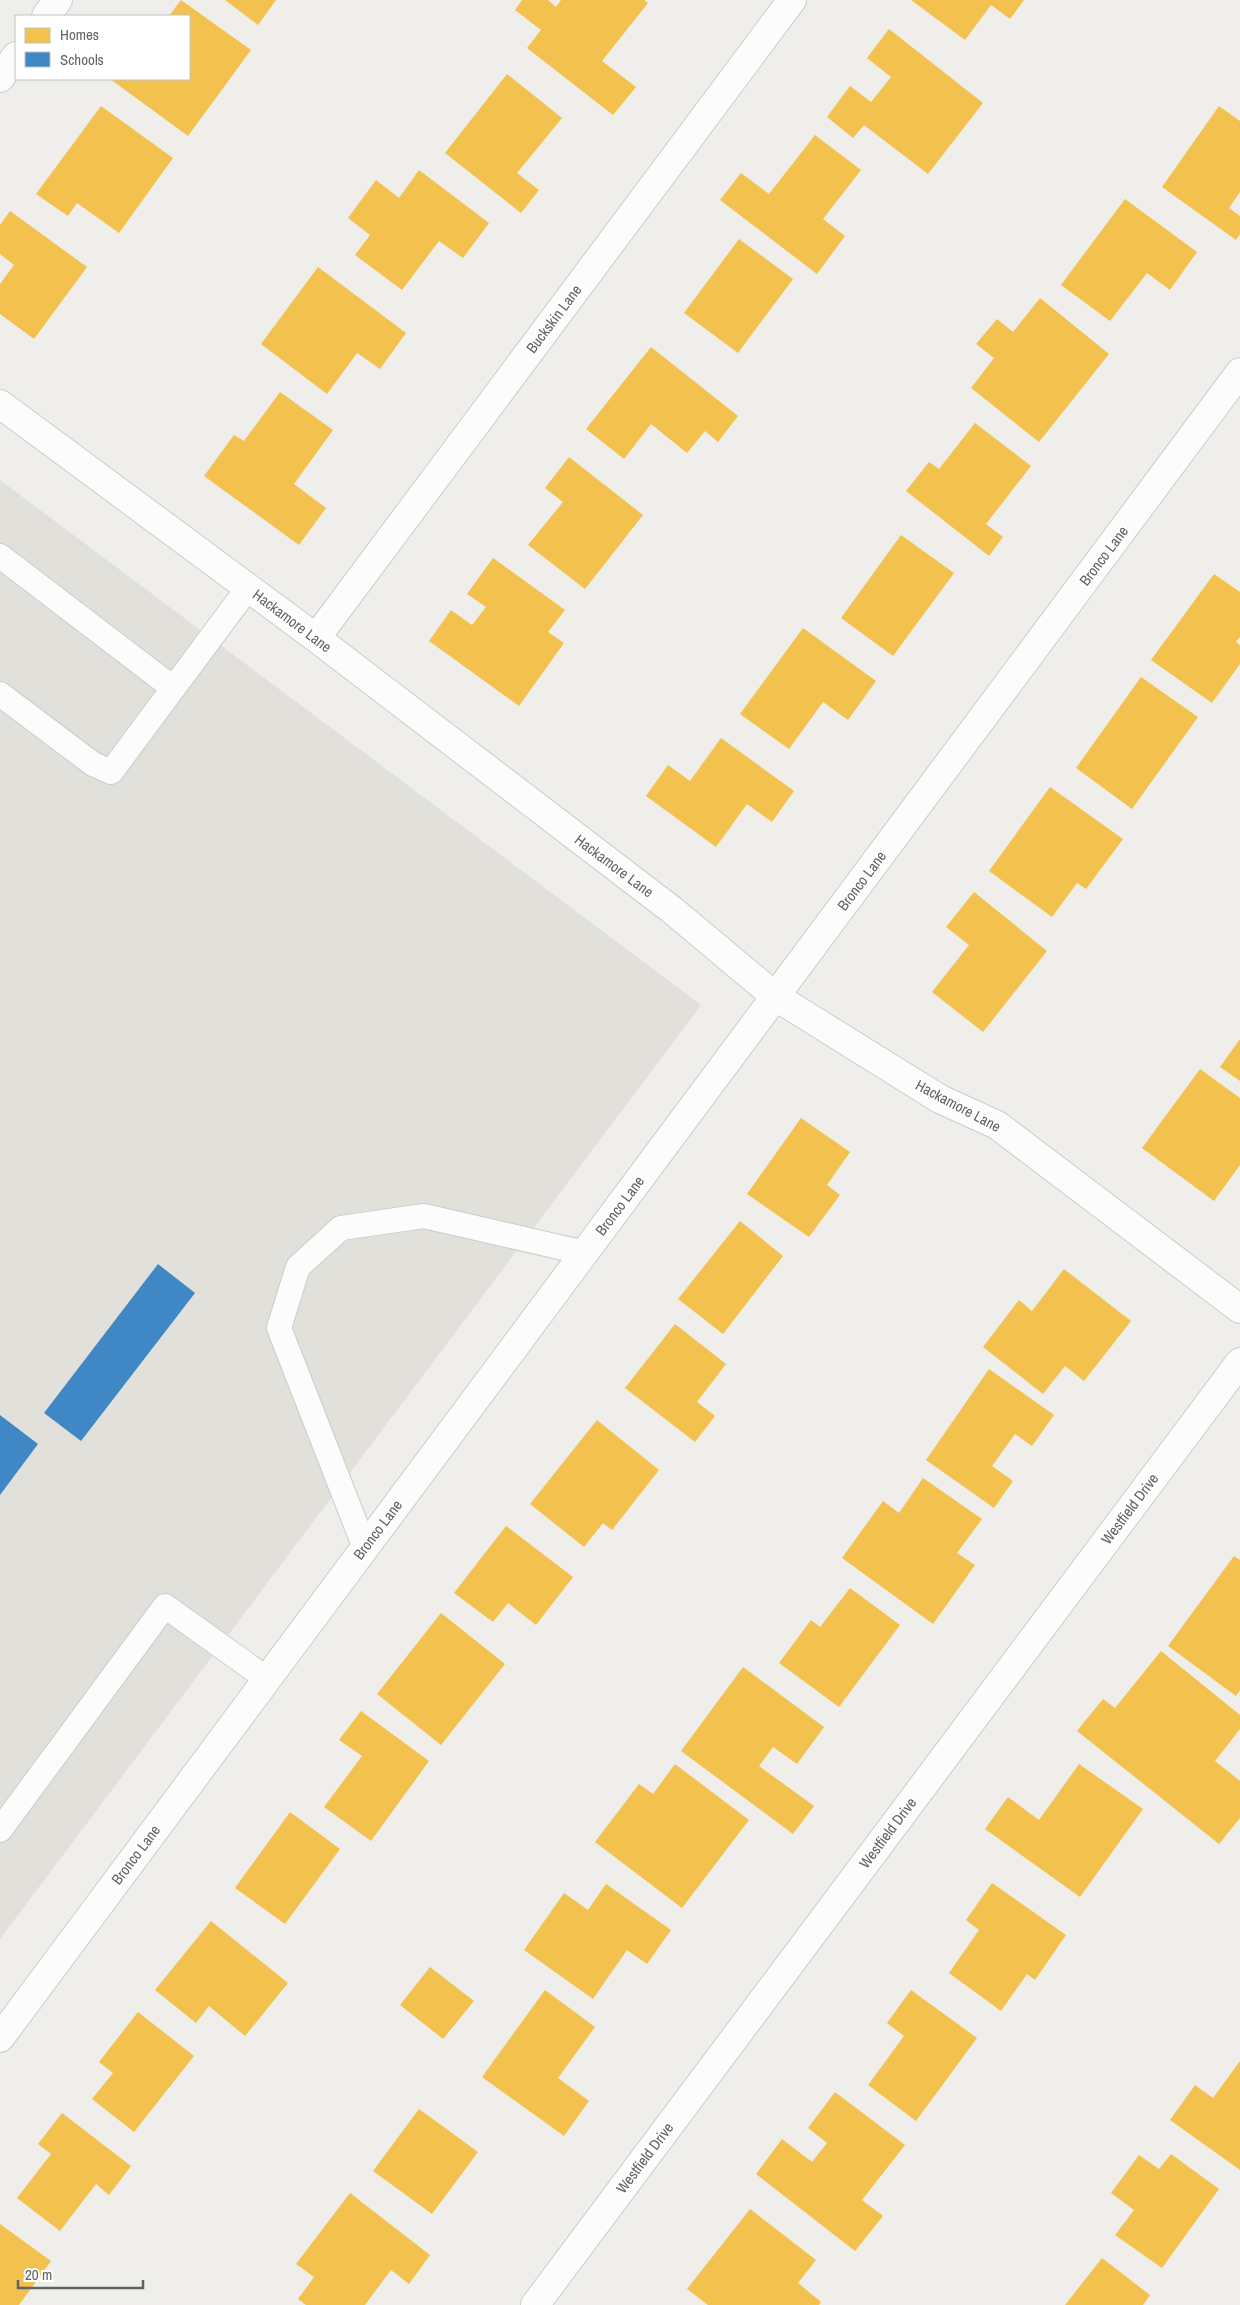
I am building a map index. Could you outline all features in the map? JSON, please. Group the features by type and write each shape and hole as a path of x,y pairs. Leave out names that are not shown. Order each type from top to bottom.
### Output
{"street":[{"path":"47,15 58,0"},
{"name":"Buckskin Lane","path":"316,638 792,0"},
{"path":"0,78 15,57"},
{"name":"Bronco Lane","path":"0,2038 1240,372"},
{"name":"Hackamore Lane","path":"0,404 316,638 672,910 776,997 940,1099 998,1125 1240,1309"},
{"name":"Westfield Drive","path":"535,2305 1240,1362"}],"lane":[{"path":"0,556 173,688"},
{"path":"0,694 93,764 111,772 248,588"},
{"path":"366,1548 279,1328 298,1267 341,1228 424,1216 585,1253"},
{"path":"0,1830 165,1606 268,1679"}],"shaded area":[{"path":"0,480 701,1005 0,1939"}],"building: Homes":[{"path":"181,0 251,50 188,136 111,80 190,80 190,15 170,15"},
{"path":"225,0 276,0 258,25"},
{"path":"522,0 548,0 556,7 561,0 644,0 648,3 602,61 636,87 613,115 527,48 541,30 515,10"},
{"path":"911,0 1024,0 1010,19 991,5 965,40"},
{"path":"889,29 983,103 928,174 864,125 853,138 827,117 850,86 871,102 891,77 867,58"},
{"path":"507,74 562,118 517,173 539,190 521,213 445,153"},
{"path":"101,106 173,158 119,233 77,203 68,216 36,194"},
{"path":"1219,106 1240,121 1240,192 1229,208 1240,216 1240,234 1236,240 1162,187"},
{"path":"815,135 861,170 823,219 845,236 817,274 720,200 741,173 769,194"},
{"path":"419,170 489,223 463,258 439,241 402,290 355,255 370,235 348,218 376,180 399,198"},
{"path":"1125,199 1197,252 1170,290 1147,273 1110,321 1061,285"},
{"path":"10,211 87,267 34,339 0,314 0,284 14,265 0,254 0,225"},
{"path":"739,239 793,279 738,353 684,313"},
{"path":"318,267 406,333 380,369 357,353 327,394 261,344"},
{"path":"1040,298 1109,354 1039,442 971,388 994,358 976,344 997,319 1013,332"},
{"path":"651,347 738,416 718,442 705,431 687,453 651,424 624,459 586,429"},
{"path":"280,392 333,430 294,484 326,508 299,545 204,476 234,435 244,441"},
{"path":"975,423 1031,466 986,524 1003,537 989,556 906,491 929,462 939,469"},
{"path":"569,457 643,515 585,589 528,545 563,502 545,488"},
{"path":"901,535 954,573 893,656 841,618"},
{"path":"493,558 565,610 548,632 564,643 519,706 429,641 451,610 472,625 486,607 467,594"},
{"path":"1214,574 1240,592 1240,637 1236,642 1240,645 1240,664 1212,703 1151,660"},
{"path":"803,628 876,681 848,720 823,702 789,749 740,714"},
{"path":"1141,677 1198,717 1132,809 1076,768"},
{"path":"721,738 794,791 772,822 747,804 716,847 646,796 668,765 690,781"},
{"path":"1050,787 1123,839 1086,889 1077,883 1052,917 989,871"},
{"path":"974,892 1047,951 983,1032 932,992 969,945 946,927"},
{"path":"1240,1039 1240,1081 1220,1067"},
{"path":"1200,1069 1240,1098 1240,1165 1214,1201 1142,1148"},
{"path":"801,1118 850,1152 827,1185 840,1195 809,1237 747,1194"},
{"path":"740,1221 783,1256 723,1334 678,1299"},
{"path":"1064,1269 1131,1321 1084,1381 1065,1366 1043,1394 983,1347 1019,1300 1032,1311"},
{"path":"675,1324 726,1364 697,1402 715,1416 695,1442 625,1388"},
{"path":"989,1369 1054,1415 1032,1446 1015,1434 992,1466 1013,1481 994,1508 926,1460"},
{"path":"597,1420 659,1470 612,1530 603,1523 584,1547 530,1504"},
{"path":"923,1478 982,1519 957,1553 975,1565 933,1624 842,1558 883,1501 899,1513"},
{"path":"506,1526 573,1577 536,1625 508,1603 493,1622 454,1593"},
{"path":"1234,1556 1240,1560 1240,1690 1236,1696 1168,1646"},
{"path":"850,1588 900,1625 839,1707 779,1663 811,1620 820,1627"},
{"path":"441,1613 505,1664 441,1745 377,1694"},
{"path":"1161,1651 1240,1715 1240,1729 1215,1761 1240,1781 1240,1818 1219,1844 1077,1731 1103,1699 1115,1708"},
{"path":"743,1667 824,1727 797,1764 773,1747 759,1766 814,1806 793,1834 681,1751"},
{"path":"361,1711 429,1761 371,1841 324,1807 362,1756 339,1740"},
{"path":"675,1764 749,1820 682,1908 595,1842 639,1784 653,1794"},
{"path":"1079,1764 1143,1809 1080,1897 985,1829 1008,1797 1039,1820"},
{"path":"290,1812 340,1849 285,1924 235,1888"},
{"path":"992,1883 1066,1935 1035,1980 1027,1974 1001,2011 949,1973 979,1930 966,1920"},
{"path":"606,1884 671,1930 647,1964 627,1950 593,1999 524,1950 564,1893 588,1910"},
{"path":"211,1921 288,1983 245,2036 209,2006 196,2023 155,1990"},
{"path":"430,1967 474,2001 443,2039 400,2005"},
{"path":"545,1990 595,2027 558,2078 589,2101 564,2136 482,2077"},
{"path":"911,1990 977,2038 916,2121 868,2085 904,2036 887,2023"},
{"path":"138,2012 194,2056 134,2132 92,2099 113,2073 99,2062"},
{"path":"1240,2061 1240,2170 1170,2120 1195,2085 1213,2098"},
{"path":"835,2092 905,2145 862,2200 883,2216 855,2251 756,2174 782,2139 812,2162 827,2143 808,2128"},
{"path":"419,2109 478,2152 432,2214 373,2171"},
{"path":"62,2113 131,2166 109,2195 96,2184 60,2231 17,2198 51,2154 38,2144"},
{"path":"1171,2154 1219,2189 1162,2268 1115,2235 1134,2210 1111,2193 1139,2155 1159,2169"},
{"path":"350,2193 430,2255 409,2284 391,2270 365,2305 306,2305 298,2299 314,2277 296,2264"},
{"path":"750,2209 816,2260 798,2283 821,2302 819,2305 708,2305 687,2289"},
{"path":"0,2224 51,2261 19,2305 0,2305"},
{"path":"1102,2258 1150,2295 1143,2305 1065,2305"}],"building: Schools":[{"path":"158,1264 195,1293 81,1441 44,1413"},
{"path":"0,1415 38,1444 0,1495"}]}
